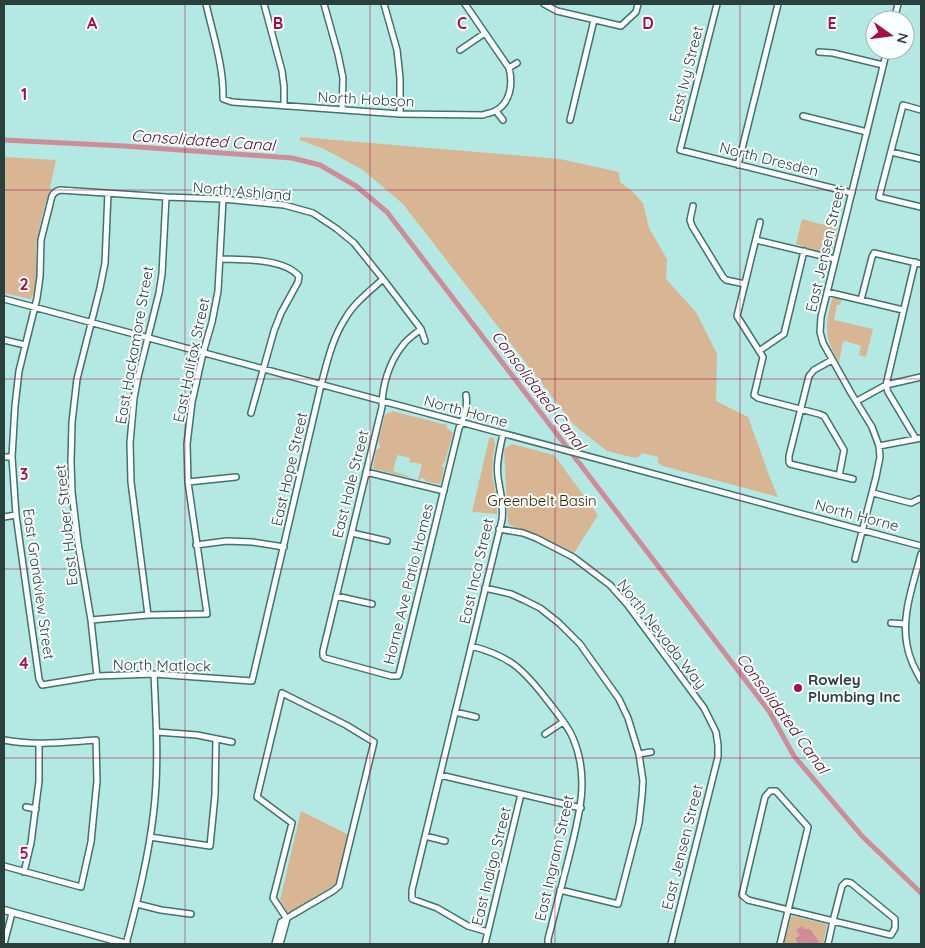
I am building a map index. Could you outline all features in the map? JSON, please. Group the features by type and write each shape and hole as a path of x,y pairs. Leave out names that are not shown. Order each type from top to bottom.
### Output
{"main road":[{"path":"4,910 126,944"}],"street":[{"name":"North Hobson","path":"206,4 224,82 223,99 232,102 400,114 483,115 496,111"},
{"path":"264,4 282,71 284,106"},
{"path":"324,4 338,54 342,78 342,110"},
{"path":"384,4 397,50 400,78 400,114"},
{"path":"465,4 509,68 512,78 511,90 506,102 496,111 502,120"},
{"path":"544,4 557,11 620,26 636,12 638,4"},
{"path":"557,11 560,4"},
{"name":"East Ivy Street","path":"680,150 717,4"},
{"path":"738,165 778,4"},
{"path":"570,120 594,20"},
{"path":"460,50 485,34"},
{"path":"819,52 832,53 883,65"},
{"name":"East Jensen Street","path":"855,559 873,493 878,466 879,446 872,427 823,344 820,332 821,317 884,60"},
{"path":"509,68 517,63"},
{"path":"921,110 903,105 879,197 921,207"},
{"path":"803,116 867,132"},
{"name":"North Dresden","path":"680,150 852,193"},
{"path":"891,152 921,159"},
{"name":"North Ashland","path":"56,191 223,199 284,205 313,213 354,243 420,329 425,341"},
{"name":"East Grandview Street","path":"42,685 16,515 12,457 14,406 19,370 35,308 40,277 41,240 52,196 56,191"},
{"name":"East Huber Street","path":"98,676 78,543 72,492 71,462 72,422 78,379 105,263 108,193"},
{"name":"East Hackamore Street","path":"148,615 131,482 130,443 134,398 162,274 166,197"},
{"name":"East Halifax Street","path":"148,615 207,614 188,482 187,444 192,402 218,291 223,199"},
{"path":"693,206 690,220 692,226 723,277 726,280 745,284"},
{"path":"760,222 737,316 762,357 754,395 758,398 824,416 844,450 839,476"},
{"path":"756,240 835,259"},
{"path":"759,351 784,334 804,251"},
{"path":"861,300 874,253 921,264"},
{"path":"221,259 263,261 283,266 299,276 298,282 277,322 262,369 251,413"},
{"path":"879,446 919,439 888,392 886,385 915,262"},
{"name":"East Hope Street","path":"252,681 332,345 345,318 362,297 383,280"},
{"path":"827,292 903,310"},
{"name":"North Horne","path":"4,299 921,546"},
{"name":"East Hale Street","path":"323,656 391,363 403,344 420,329"},
{"path":"4,340 25,345"},
{"path":"832,360 814,370 809,376 789,462 790,464 853,479"},
{"path":"857,401 886,385 921,377"},
{"name":"Horne Ave Patio Homes","path":"323,656 391,676 398,676 400,674 459,428 468,405 466,396"},
{"name":"East Inca Street","path":"488,932 468,926 437,908 412,899 412,890 486,588 502,514 503,506 497,466 503,434"},
{"path":"4,457 12,457"},
{"name":"Horne Ave Patio Homes","path":"366,472 444,491"},
{"path":"188,482 236,477"},
{"path":"873,493 911,503 919,499"},
{"path":"4,516 16,515"},
{"name":"North Nevada Way","path":"499,529 523,533 536,538 573,557 610,585 627,604 704,708 716,732 718,756"},
{"path":"352,532 387,541"},
{"path":"196,545 235,541 284,547"},
{"path":"921,554 910,598 906,624 909,654 921,680"},
{"path":"486,588 511,594 540,608 580,644 622,705 639,754 643,781 641,808 618,904 560,890"},
{"path":"336,596 372,604"},
{"path":"91,620 148,615"},
{"path":"891,623 906,624"},
{"name":"East Ingram Street","path":"471,646 497,655 522,670 537,686 563,722 572,737 580,762 582,780 581,808 548,944"},
{"path":"126,944 144,872 155,808 157,732 154,674"},
{"name":"North Matlock","path":"42,685 98,676 154,674 252,681"},
{"path":"275,944 281,922 287,919 333,891 339,886 374,742 346,724 282,694 257,796 292,823 273,898 287,919 280,944"},
{"path":"455,712 476,717"},
{"path":"545,734 563,722"},
{"path":"157,732 197,735 232,742"},
{"path":"150,837 210,846 215,795 216,739"},
{"path":"4,740 39,744 96,740 97,781 90,842 81,887 4,866"},
{"path":"24,872 31,843 36,808 39,780 39,744"},
{"path":"639,754 651,752"},
{"name":"East Jensen Street","path":"671,944 718,756"},
{"path":"440,775 581,808"},
{"path":"780,944 788,910 808,827 776,791 770,791 765,797 742,894 748,900 788,910 833,921 891,935 895,928 894,919 851,883 846,882 842,886 833,921 828,944"},
{"name":"East Indigo Street","path":"485,944 521,794"},
{"path":"26,807 36,808"},
{"path":"425,836 445,841"},
{"path":"137,904 161,910 191,914"},
{"path":"4,944 12,912"}],"green space":[{"path":"300,137 560,159 619,172 620,182 643,203 649,228 667,259 666,279 696,312 717,354 716,401 748,417 778,497 663,466 658,463 658,457 642,453 635,458 607,451 574,425 403,204 363,170 324,149 300,140"},
{"path":"4,157 56,160 51,189 38,237 36,283 30,299 4,293"},
{"path":"802,219 836,228 835,232 837,233 831,254 796,244"},
{"path":"835,297 842,298 840,305 837,305 834,320 873,329 866,357 859,355 861,346 845,341 843,342 839,362 834,353 828,338 827,324 832,299"},
{"path":"392,411 447,425 447,428 453,433 445,462 442,466 444,468 439,484 425,481 425,479 421,478 418,480 422,464 409,462 410,458 398,455 393,471 408,477 374,469 376,450 380,448 378,442 385,415"},
{"path":"491,437 494,438 495,445 492,475 497,499 497,514 472,512 489,439"},
{"name":"Greenbelt Basin","path":"512,444 554,455 598,515 574,553 508,524 504,449"},
{"path":"301,811 349,835 336,884 288,913 280,900"},
{"path":"791,917 826,924 823,944 818,944 819,942 800,935 795,939 798,944 784,944"}],"shaded area":[{"path":"802,926 804,929 810,929 819,942 818,944 798,944 795,939 800,935 796,930"}],"waterway":[{"name":"Consolidated Canal","path":"4,140 292,158 320,165 356,186 387,212 769,711 794,756 862,836 921,893"}],"place":[{"name":"Rowley Plumbing Inc","path":"798,688"}]}
